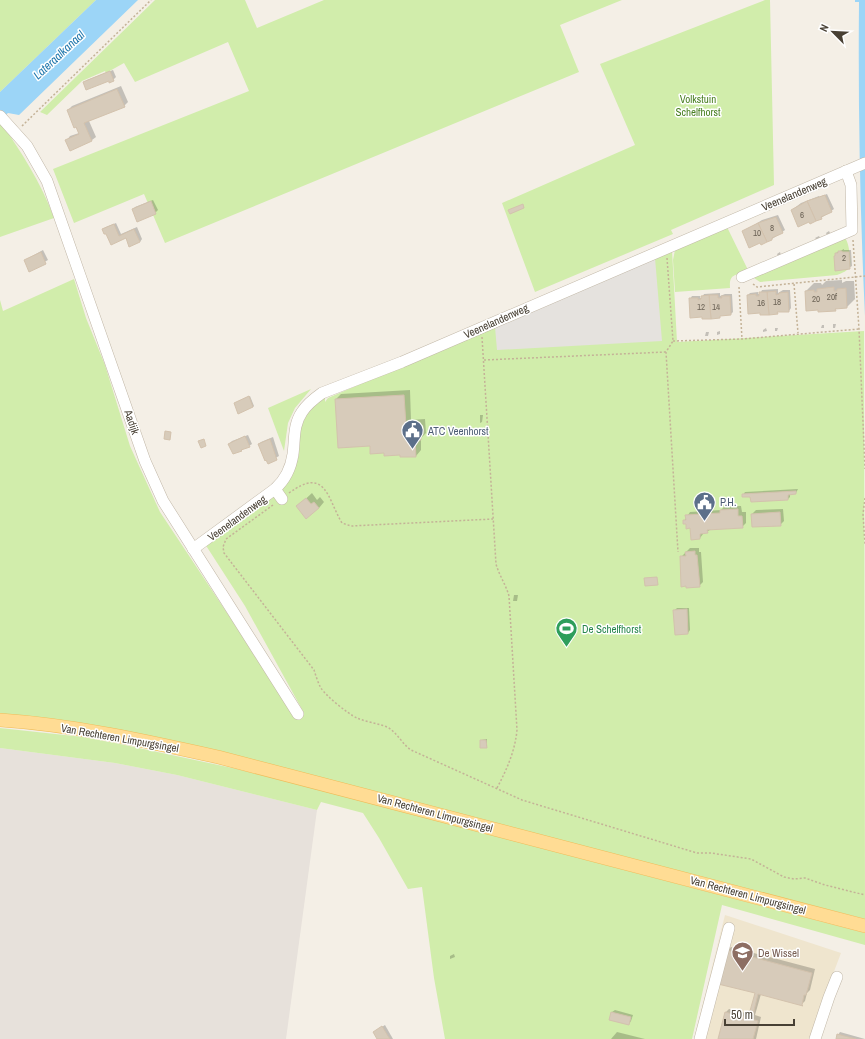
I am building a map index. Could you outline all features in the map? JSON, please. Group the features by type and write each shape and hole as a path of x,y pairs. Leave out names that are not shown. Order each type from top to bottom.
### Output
{"main road":[{"name":"Van Rechteren Limpurgsingel","path":"0,720 55,726 142,740 218,757 865,926"}],"street":[{"name":"Aadijk","path":"0,116 27,146 47,180 154,483 163,501 298,714"},
{"name":"Veenelandenweg","path":"194,549 275,489 284,480 290,469 297,423 302,412 311,401 322,393 402,362 855,168"},
{"path":"742,277 852,230 851,185 855,168"},
{"path":"275,489 282,499"},
{"path":"700,1039 729,928"},
{"path":"815,1039 837,978"}],"path":[{"path":"13,129 151,0"},
{"path":"852,230 859,329 865,469"},
{"path":"667,248 673,341 666,352 678,552"},
{"path":"742,339 739,283 742,277 757,287 865,276"},
{"path":"794,284 798,333"},
{"path":"482,328 496,564 498,573 507,589 508,596 517,730 510,762 497,788"},
{"path":"673,341 742,339 798,333 859,329"},
{"path":"484,360 666,352"},
{"path":"493,519 351,526 342,522 326,491 318,484 311,482 304,484 226,539 223,547 224,553 314,670 320,686 324,691 350,714 392,730 411,750 522,800 674,847 697,853 711,853 751,859 784,877 794,879 805,878 825,885 865,895"},
{"path":"865,498 863,514 865,544"}],"shaded area":[{"path":"655,258 662,341 497,350 495,327"},
{"path":"0,748 115,763 177,775 317,810 286,1039 0,1039"},
{"path":"725,915 841,953 810,1039 694,1039"}],"green space":[{"path":"0,0 96,0 0,92"},
{"path":"155,0 245,0 257,28 324,0 622,0 560,25 579,72 165,243 144,194 74,223 53,169 249,91 228,42 135,82 124,63 106,73 105,71 82,81 47,115 40,112"},
{"name":"Volkstuin Schelfhorst","path":"765,0 770,0 774,185 671,230 673,234 535,292 502,203 635,145 600,64"},
{"path":"0,121 37,180 54,218 0,237"},
{"path":"727,227 748,270 732,277 730,288 675,292 673,260 675,250"},
{"path":"845,238 848,243 850,266 846,271 837,275 760,282 754,278 756,276"},
{"name":"De Schelfhorst","path":"672,250 677,342 864,331 865,919 434,808 0,716 0,300 3,311 74,279 86,318 105,365 130,446 160,512 295,719 304,713 245,606 205,544 294,467 299,455 300,429 307,414 314,404 325,397 325,402 328,398"},
{"path":"311,389 295,408 288,423 284,451 268,408"},
{"path":"0,728 83,737 120,744 237,769 309,787 865,933 865,945 722,905 692,1039 445,1039 434,978 422,887 408,889 363,813 321,802 317,810 177,775 115,763 0,748"}],"water":[{"name":"Lateraalkanaal","path":"96,0 138,0 19,115 8,113 0,120 0,92"},
{"path":"855,0 865,0 865,316 860,159 859,2 855,2"}],"building":[{"path":"110,71 114,81 109,83 109,81 86,90 83,82"},
{"path":"117,89 125,107 84,123 92,141 70,151 65,140 79,134 76,127 74,128 67,110"},
{"path":"825,195 832,212 816,221 807,201"},
{"path":"151,201 156,214 137,222 132,209"},
{"path":"807,201 816,221 810,224 809,222 798,227 791,210"},
{"path":"523,204 524,208 510,214 508,210"},
{"path":"776,217 783,233 767,242 758,223"},
{"path":"758,223 767,242 761,245 760,243 749,248 742,231"},
{"path":"114,224 119,236 134,229 140,242 129,247 126,238 111,245 102,229"},
{"path":"838,251 849,252 850,269 835,271 834,256 835,253 838,253"},
{"path":"41,252 46,264 29,272 24,260"},
{"path":"834,287 834,291 837,291 837,289 846,288 847,308 835,309 836,311 806,311 805,291 814,290 814,292 817,292 817,289"},
{"path":"776,291 776,295 779,293 788,292 789,312 777,312 778,314 769,315 767,292"},
{"path":"759,292 767,292 769,315 760,315 760,313 748,314 747,295 756,294 756,296 759,296"},
{"path":"709,295 718,295 718,298 722,298 721,296 730,296 731,315 711,319"},
{"path":"709,295 711,319 702,319 702,317 690,318 689,298 698,298 698,300 701,299 701,296"},
{"path":"404,395 406,425 420,424 421,440 415,440 416,457 400,457 400,455 384,456 384,453 370,454 370,446 338,448 335,399"},
{"path":"249,396 253,407 238,414 234,403"},
{"path":"165,431 171,432 170,440 164,439"},
{"path":"245,436 250,447 233,454 228,444"},
{"path":"204,439 206,446 201,448 198,441"},
{"path":"270,439 277,460 268,464 266,460 265,461 258,444"},
{"path":"796,491 796,494 788,495 788,500 751,502 750,497 742,497 742,494"},
{"path":"306,498 311,504 314,502 319,508 306,519 296,506"},
{"path":"738,509 738,516 742,516 743,528 707,530 708,533 700,534 700,539 691,540 690,528 686,529 686,524 683,524 683,520 686,520 685,515 720,513 720,510"},
{"path":"780,512 781,526 752,527 751,514"},
{"path":"695,551 695,555 697,555 700,587 681,587 680,556 686,556 685,552"},
{"path":"657,577 658,585 645,586 644,578"},
{"path":"687,609 688,634 675,635 673,610"},
{"path":"480,740 486,740 487,748 480,748"},
{"path":"726,950 812,973 806,995 804,995 803,1006 758,994 752,1019 758,1021 753,1039 718,1039 725,1012 748,1018 755,993 718,984"},
{"path":"611,1012 631,1017 629,1025 609,1020"},
{"path":"382,1026 390,1039 377,1039 373,1032"},
{"path":"837,1034 856,1039 836,1039"}],"place":[{"name":"ATC Veenhorst","path":"412,450"},
{"name":"P.H.","path":"704,522"},
{"name":"De Schelfhorst","path":"567,648"},
{"name":"De Wissel","path":"743,972"}]}
